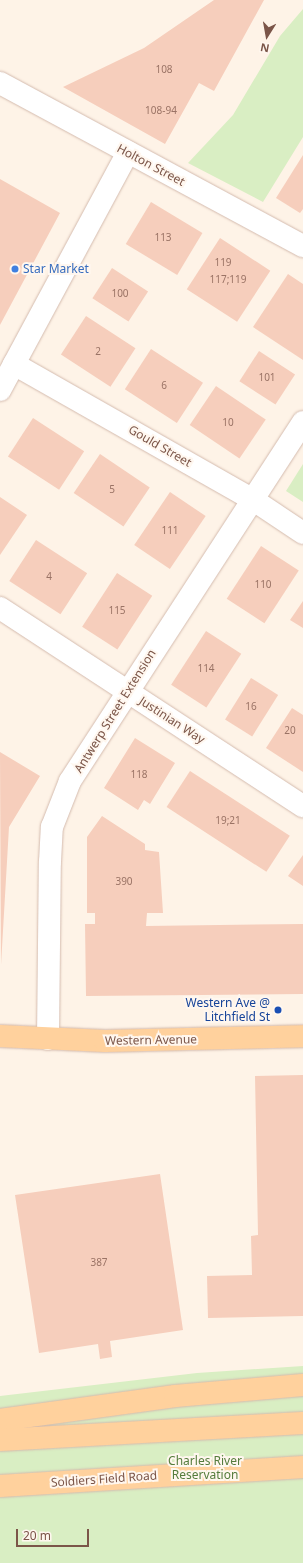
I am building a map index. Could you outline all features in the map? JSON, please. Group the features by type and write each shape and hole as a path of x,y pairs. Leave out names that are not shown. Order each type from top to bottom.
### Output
{"main road":[{"name":"Western Avenue","path":"0,1036 105,1041 303,1036"},
{"path":"0,1420 175,1396 303,1386"},
{"path":"0,1440 303,1423"},
{"name":"Soldiers Field Road","path":"0,1486 303,1467"}],"street":[{"name":"Holton Street","path":"0,83 303,246"},
{"path":"0,390 128,152"},
{"name":"Gould Street","path":"14,364 252,499 303,533"},
{"name":"Antwerp Street Extension","path":"48,1039 50,862 52,827 70,781 126,691 303,422"},
{"name":"Justinian Way","path":"0,608 303,806"}],"green space":[{"path":"303,9 303,137 263,202 188,163 233,115 280,36"},
{"path":"303,464 303,502 286,491"},
{"name":"Charles River Reservation","path":"303,1366 303,1563 0,1563 0,1396 197,1373"}],"building":[{"path":"214,0 264,0 214,91 199,83 165,144 63,87 144,48"},
{"path":"303,155 303,209 300,213 276,198"},
{"name":"Star Market","path":"0,179 60,213 0,325"},
{"path":"151,202 202,233 177,275 126,244"},
{"path":"220,238 270,271 237,322 187,289"},
{"path":"112,268 148,291 128,322 92,298"},
{"path":"288,274 303,284 303,360 253,327"},
{"path":"86,316 135,348 110,387 61,355"},
{"path":"151,349 203,383 177,423 125,389"},
{"path":"259,351 295,374 275,405 239,381"},
{"path":"216,386 266,420 239,459 190,425"},
{"path":"33,418 84,451 59,490 8,457"},
{"path":"100,454 150,488 123,527 74,493"},
{"path":"170,492 206,516 170,569 134,545"},
{"path":"0,497 27,515 0,555"},
{"path":"36,540 87,573 60,614 9,581"},
{"path":"261,546 299,571 264,623 227,599"},
{"path":"117,573 152,596 117,650 82,627"},
{"path":"303,601 303,628 290,620"},
{"path":"206,631 241,654 206,708 171,685"},
{"path":"251,678 278,695 252,737 225,720"},
{"path":"292,708 303,715 303,772 266,748"},
{"path":"135,738 175,763 150,804 144,800 138,810 104,788"},
{"path":"0,752 40,776 9,827 1,965"},
{"path":"190,771 290,836 266,872 167,807"},
{"path":"102,816 145,844 145,850 159,852 163,913 147,913 146,926 303,924 303,994 86,996 85,924 95,924 95,913 87,913 87,837"},
{"path":"303,855 303,886 288,876"},
{"path":"303,1075 303,1316 208,1318 207,1276 252,1275 251,1236 258,1235 255,1076"},
{"path":"160,1174 183,1330 110,1341 112,1357 100,1359 98,1344 39,1353 15,1195"}],"place":[{"name":"Star Market","path":"15,269"},
{"name":"Western Ave @ Litchfield St","path":"278,1010"}]}
